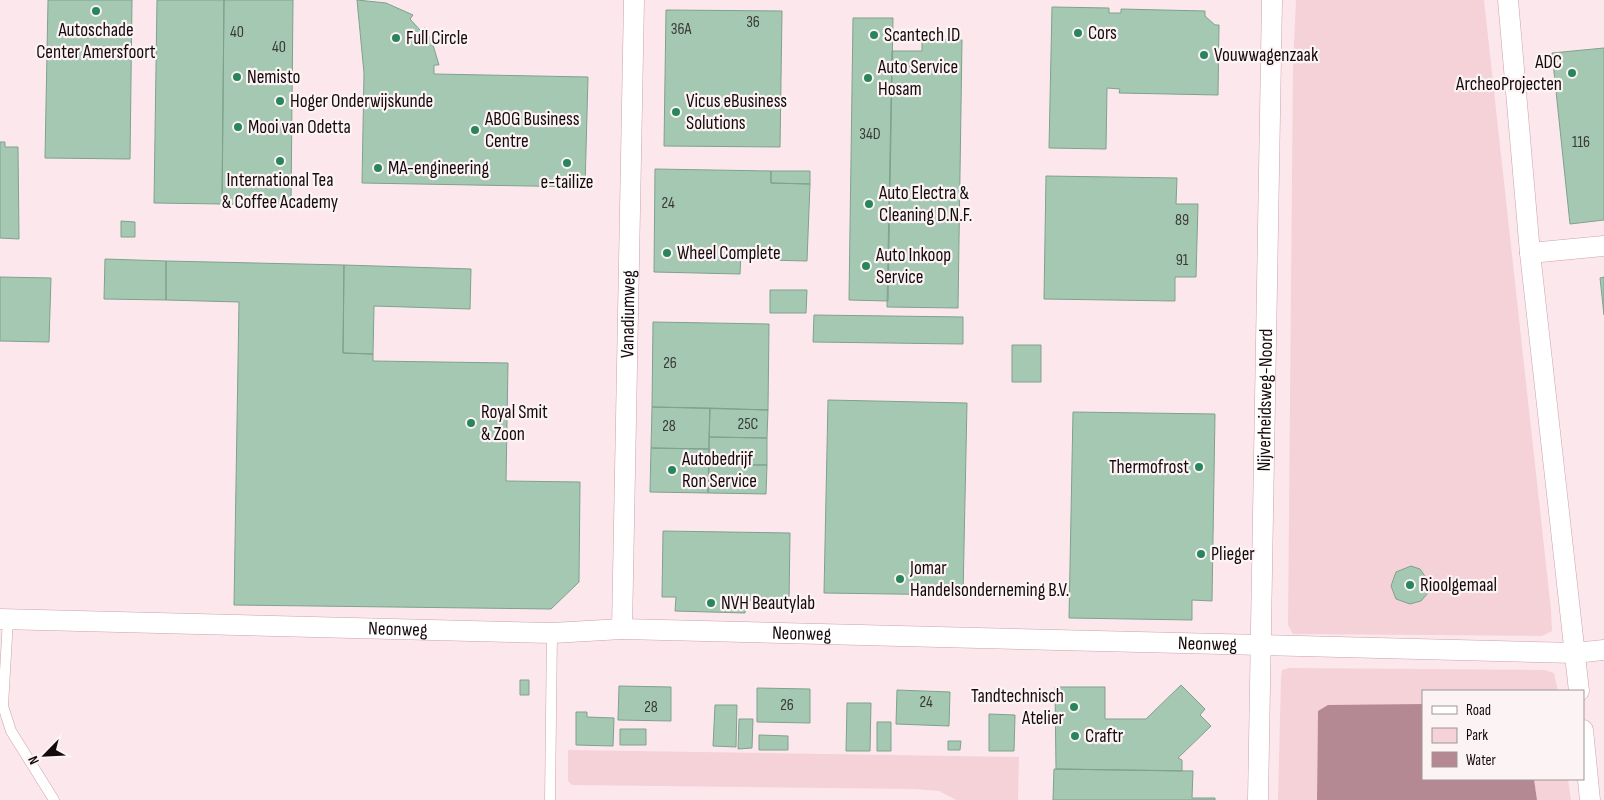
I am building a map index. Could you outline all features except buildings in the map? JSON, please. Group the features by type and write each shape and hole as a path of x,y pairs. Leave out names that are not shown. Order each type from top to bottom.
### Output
{"street":[{"name":"Vanadiumweg","path":"622,629 634,0"},
{"name":"Nijverheidsweg-Noord","path":"1258,800 1272,0"},
{"path":"1508,0 1530,253 1579,690"},
{"path":"1530,253 1604,246"},
{"name":"Neonweg","path":"4,619 552,632 622,629 1575,653 1604,650"},
{"path":"1584,740 1590,800"}],"lane":[{"path":"4,619 3,706 11,731 54,800"},
{"path":"550,800 552,632"}],"shaded area":[{"path":"0,0 1604,0 1604,800 0,800"}],"green space":[{"path":"1296,0 1484,0 1551,610 1552,631 1542,636 1293,634 1288,625 1293,66"},
{"path":"1289,668 1545,670 1554,673 1558,690 1422,690 1422,704 1328,706 1318,711 1317,800 1278,800 1282,670"},
{"path":"568,750 1019,757 1018,800 956,800 939,791 915,789 572,785 568,781"},
{"path":"1534,780 1568,780 1571,800 1537,800"}],"water":[{"path":"1422,704 1422,780 1534,780 1537,800 1317,800 1318,711 1328,705"}],"place":[{"name":"Autoschade Center Amersfoort","path":"96,11"},
{"name":"Cors","path":"1078,33"},
{"name":"Scantech ID","path":"874,35"},
{"name":"Full Circle","path":"396,38"},
{"name":"Vouwwagenzaak","path":"1204,55"},
{"name":"ADC ArcheoProjecten","path":"1572,73"},
{"name":"Nemisto","path":"237,77"},
{"name":"Auto Service Hosam","path":"868,78"},
{"name":"Hoger Onderwijskunde","path":"280,101"},
{"name":"Vicus eBusiness Solutions","path":"676,112"},
{"name":"Mooi van Odetta","path":"238,127"},
{"name":"ABOG Business Centre","path":"475,130"},
{"name":"International Tea & Coffee Academy","path":"280,161"},
{"name":"e-tailize","path":"567,163"},
{"name":"MA-engineering","path":"378,168"},
{"name":"Auto Electra & Cleaning D.N.F.","path":"869,204"},
{"name":"Wheel Complete","path":"667,253"},
{"name":"Auto Inkoop Service","path":"866,266"},
{"name":"Royal Smit & Zoon","path":"471,423"},
{"name":"Thermofrost","path":"1199,467"},
{"name":"Autobedrijf Ron Service","path":"672,470"},
{"name":"Plieger","path":"1201,554"},
{"name":"Jomar Handelsonderneming B.V.","path":"900,579"},
{"name":"Rioolgemaal","path":"1410,585"},
{"name":"NVH Beautylab","path":"711,603"},
{"name":"Tandtechnisch Atelier","path":"1074,707"},
{"name":"Craftr","path":"1075,736"}]}
